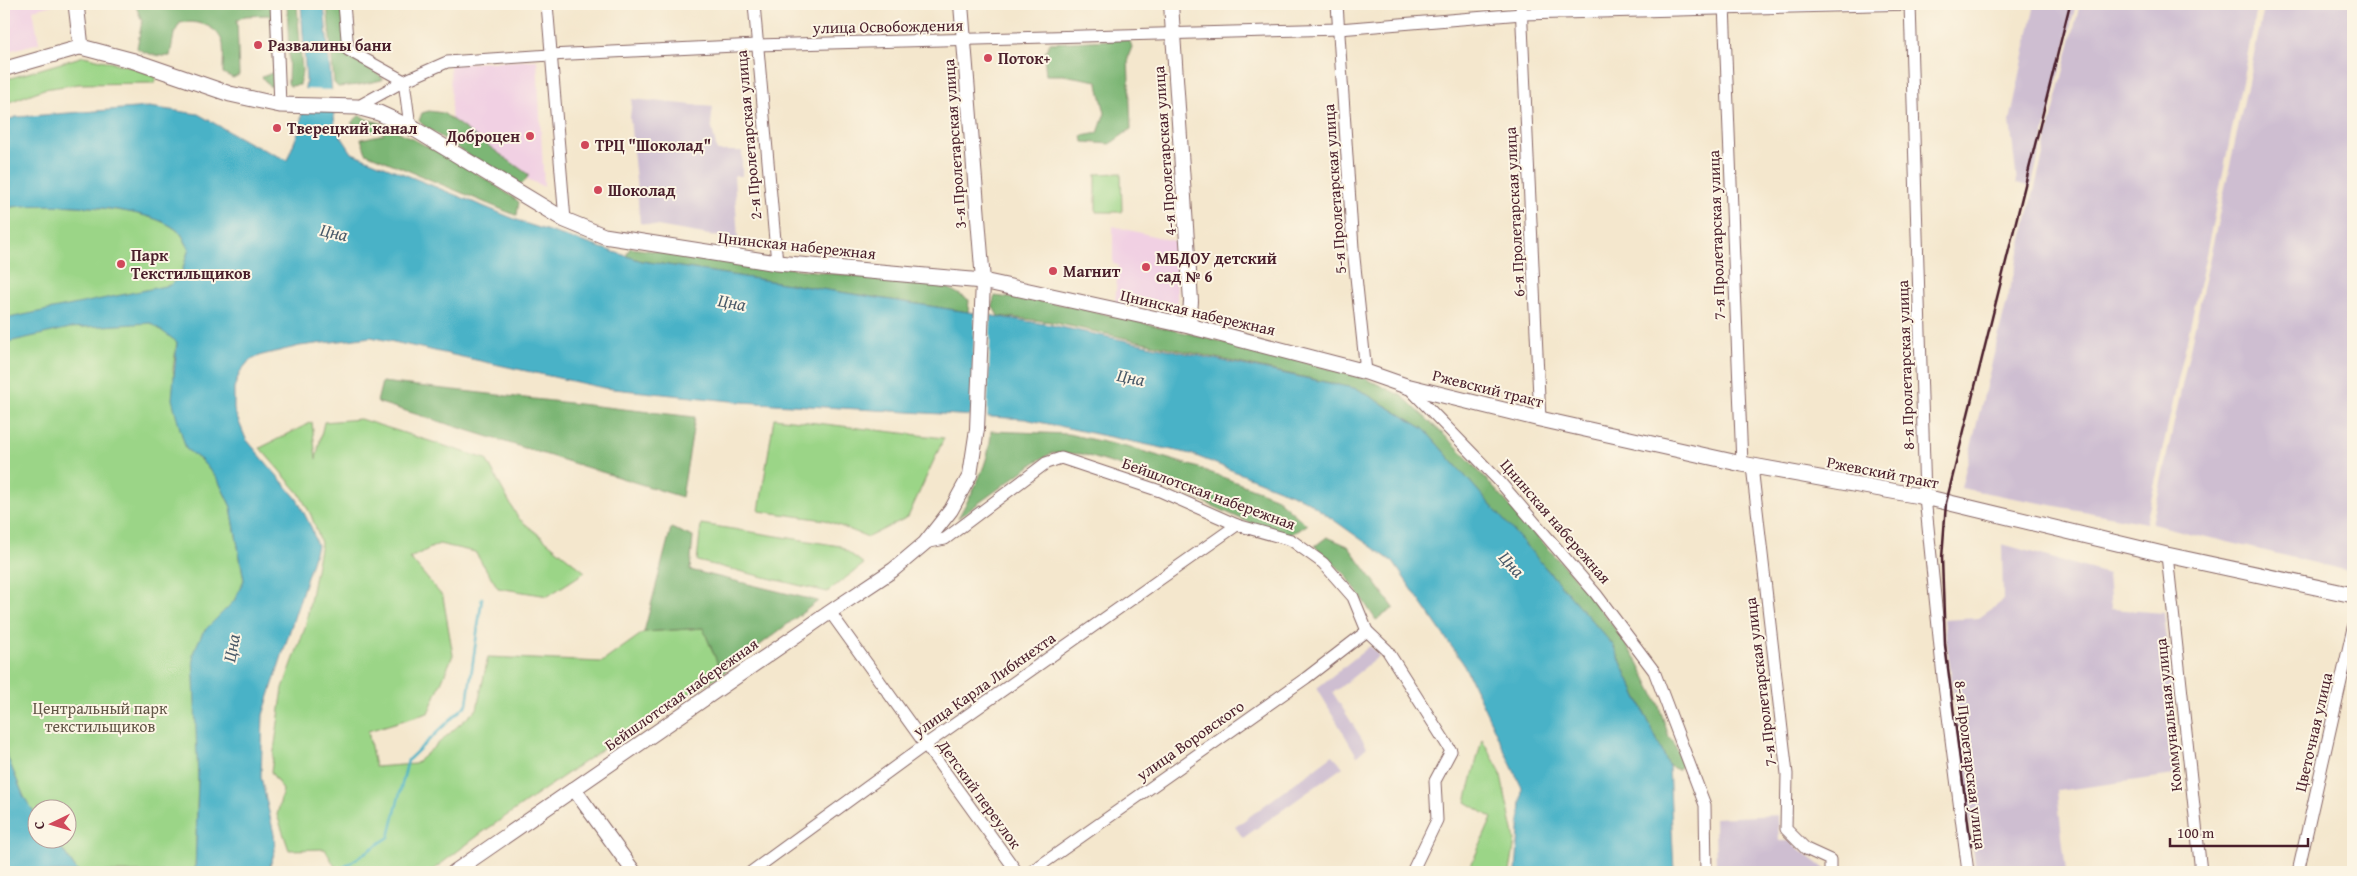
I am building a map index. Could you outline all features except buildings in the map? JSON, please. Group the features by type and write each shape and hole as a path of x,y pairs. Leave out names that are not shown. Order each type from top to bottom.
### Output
{"main road":[{"path":"76,4 80,47"},
{"name":"Цнинская набережная","path":"80,47 134,61 230,94 280,104 357,107 379,113 416,130 565,220 604,236 777,263 983,281 1189,326 1366,372 1406,386"},
{"name":"Ржевский тракт","path":"1406,386 1540,419 1747,465 1925,497 2167,555 2353,595"}],"street":[{"path":"276,4 280,104"},
{"path":"344,4 348,50 404,81 409,119 416,130"},
{"path":"547,4 565,220"},
{"name":"2-я Пролетарская улица","path":"754,4 756,45 777,263"},
{"name":"3-я Пролетарская улица","path":"961,4 983,281 983,307"},
{"name":"4-я Пролетарская улица","path":"1171,4 1191,301 1189,326"},
{"name":"5-я Пролетарская улица","path":"1337,4 1354,248 1366,372"},
{"name":"улица Освобождения","path":"357,107 404,81 447,62 550,55 756,45 1339,29 1521,9 1911,4"},
{"name":"8-я Пролетарская улица","path":"1911,4 1925,497 1943,677 1968,872"},
{"name":"7-я Пролетарская улица","path":"1724,6 1747,465 1787,774 1786,829 1806,849 1830,860 1830,872"},
{"name":"6-я Пролетарская улица","path":"1521,9 1540,419"},
{"path":"4,70 80,47"},
{"name":"Бейшлотская набережная","path":"454,872 893,570 925,543 951,510 970,475 977,429 983,307"},
{"name":"Цнинская набережная","path":"1406,386 1499,481 1596,594 1654,671 1705,805 1706,872"},
{"name":"Бейшлотская набережная","path":"925,543 945,540 1046,463 1061,458 1160,491 1237,525 1291,540 1323,563 1353,597 1367,631 1387,650 1452,751 1435,781 1437,820 1412,872"},
{"name":"улица Карла Либкнехта","path":"752,872 924,745 1237,525"},
{"name":"Коммунальная улица","path":"2167,555 2201,872"},
{"name":"Детский переулок","path":"830,612 1017,872"},
{"name":"Цветочная улица","path":"2298,872 2353,628"},
{"name":"улица Воровского","path":"1031,872 1306,678 1367,631"},
{"path":"574,789 634,872"}],"shaded area":[{"path":"4,4 56,4 33,10 39,43 8,51 4,36"},
{"path":"2035,4 2076,4 2031,187 2017,183 2010,121"},
{"path":"2080,4 2258,4 2205,259 2146,523 1961,488"},
{"path":"2265,4 2353,4 2353,572 2152,524"},
{"path":"537,60 544,187 452,142 450,64"},
{"path":"632,99 713,107 711,123 717,151 742,151 742,176 734,176 738,240 640,223 630,118"},
{"name":"МБДОУ детский сад № 6","path":"1113,226 1174,241 1178,309 1162,310 1115,303 1118,265 1113,264"},
{"path":"2002,544 2108,574 2111,609 2164,613 2181,774 2057,791 2066,872 1976,872 1944,620 1979,618 2003,601"},
{"path":"1370,646 1379,656 1333,693 1367,747 1357,756 1317,688"},
{"path":"1333,755 1343,767 1243,838 1235,827"},
{"path":"1778,815 1779,841 1789,841 1825,869 1825,872 1716,872 1715,818"}],"green space":[{"path":"135,4 236,4 237,6 260,7 275,4 275,86 269,86 262,77 272,73 274,68 271,18 269,15 245,16 237,20 239,75 233,78 223,73 223,44 216,32 206,25 193,22 180,23 174,34 170,56 153,55 137,48 142,21"},
{"path":"287,4 297,4 302,71 300,85 290,86 288,83"},
{"path":"327,4 340,4 351,57 382,77 382,80 338,87 334,83"},
{"path":"1129,39 1132,47 1128,57 1131,129 1110,144 1083,142 1082,136 1098,133 1105,113 1097,81 1063,75 1046,75 1044,54 1050,43"},
{"path":"84,56 132,67 156,76 155,83 79,84 44,89 4,104 4,80"},
{"path":"429,111 443,113 529,175 523,183 514,185 423,125 419,121 422,113"},
{"path":"360,115 366,119 388,126 488,180 519,202 517,215 366,153 361,139 384,134 381,131 364,132 351,123"},
{"path":"1121,173 1122,212 1096,212 1096,174"},
{"name":"Центральный парк текстильщиков","path":"34,204 112,209 133,213 169,225 181,234 189,248 177,289 177,342 173,369 186,449 201,460 218,480 231,507 244,580 234,601 203,632 195,872 78,872 61,848 78,848 78,798 28,798 28,803 4,749 4,208"},
{"path":"630,248 948,288 969,300 968,312 642,261 626,256"},
{"path":"995,296 1066,305 1208,338 1261,353 1283,356 1367,379 1402,396 1457,447 1582,586 1610,622 1638,662 1658,703 1669,737 1674,743 1683,765 1678,770 1669,766 1613,645 1424,429 1358,389 1051,322 998,316 992,305"},
{"path":"382,382 695,417 682,497 377,402"},
{"path":"774,418 944,438 908,517 868,537 825,520 759,511"},
{"path":"360,419 486,459 518,518 585,572 548,596 498,588 475,552 439,544 410,558 443,597 453,655 428,713 368,731 375,767 415,764 477,709 488,657 602,662 644,632 703,628 722,674 633,728 483,832 430,872 338,872 325,849 289,850 277,815 283,790 271,772 283,688 305,628 321,543 311,515 299,493 260,448 312,422 316,459 324,422"},
{"path":"991,431 1068,434 1135,449 1196,467 1275,497 1307,525 1288,536 1252,524 1137,471 1082,454 1052,453 1037,461 958,518 975,487 984,465 988,454"},
{"path":"701,524 840,546 864,564 827,592 697,561"},
{"path":"671,528 693,537 690,570 818,601 722,674 703,628 644,632"},
{"path":"1327,537 1348,546 1394,608 1376,620 1346,575 1315,546"},
{"path":"1482,739 1500,771 1515,840 1510,872 1468,872 1492,818 1466,802"}],"water":[{"name":"Цна","path":"301,4 324,4 335,127 352,153 527,224 642,261 1051,325 1358,389 1424,429 1613,645 1669,766 1674,872 1516,872 1522,788 1463,663 1393,562 1304,499 1191,454 1025,419 741,402 604,388 371,337 300,346 262,355 249,361 240,372 234,388 234,410 246,439 297,499 312,529 317,546 263,715 261,777 274,834 275,851 268,872 195,872 198,781 193,653 203,632 234,601 244,580 231,507 218,480 201,460 186,449 178,422 172,399 177,342 151,323 70,328 4,343 4,319 170,285 181,275 189,248 181,234 167,224 147,216 123,211 70,206 44,205 4,208 4,121 16,117 149,107 198,114 249,143 287,160 300,128 306,80"},
{"path":"4,749 28,803 28,848 61,848 78,872 4,872"}],"pier":[{"path":"303,89 334,90 336,108 301,105"},
{"path":"975,313 991,315 987,419 971,418"}],"waterway":[{"path":"332,872 341,869 389,837 408,760 467,704 482,598"}],"railway":[{"path":"1971,845 1945,645 1942,558 1946,503 2070,4"}],"place":[{"name":"Развалины бани","path":"258,45"},
{"name":"Поток+","path":"988,58"},
{"name":"Тверецкий канал","path":"277,128"},
{"name":"Доброцен","path":"530,136"},
{"name":"ТРЦ \"Шоколад\"","path":"585,145"},
{"name":"Шоколад","path":"598,190"},
{"name":"Парк Текстильщиков","path":"121,264"},
{"name":"МБДОУ детский сад № 6","path":"1146,267"},
{"name":"Магнит","path":"1053,271"}]}
